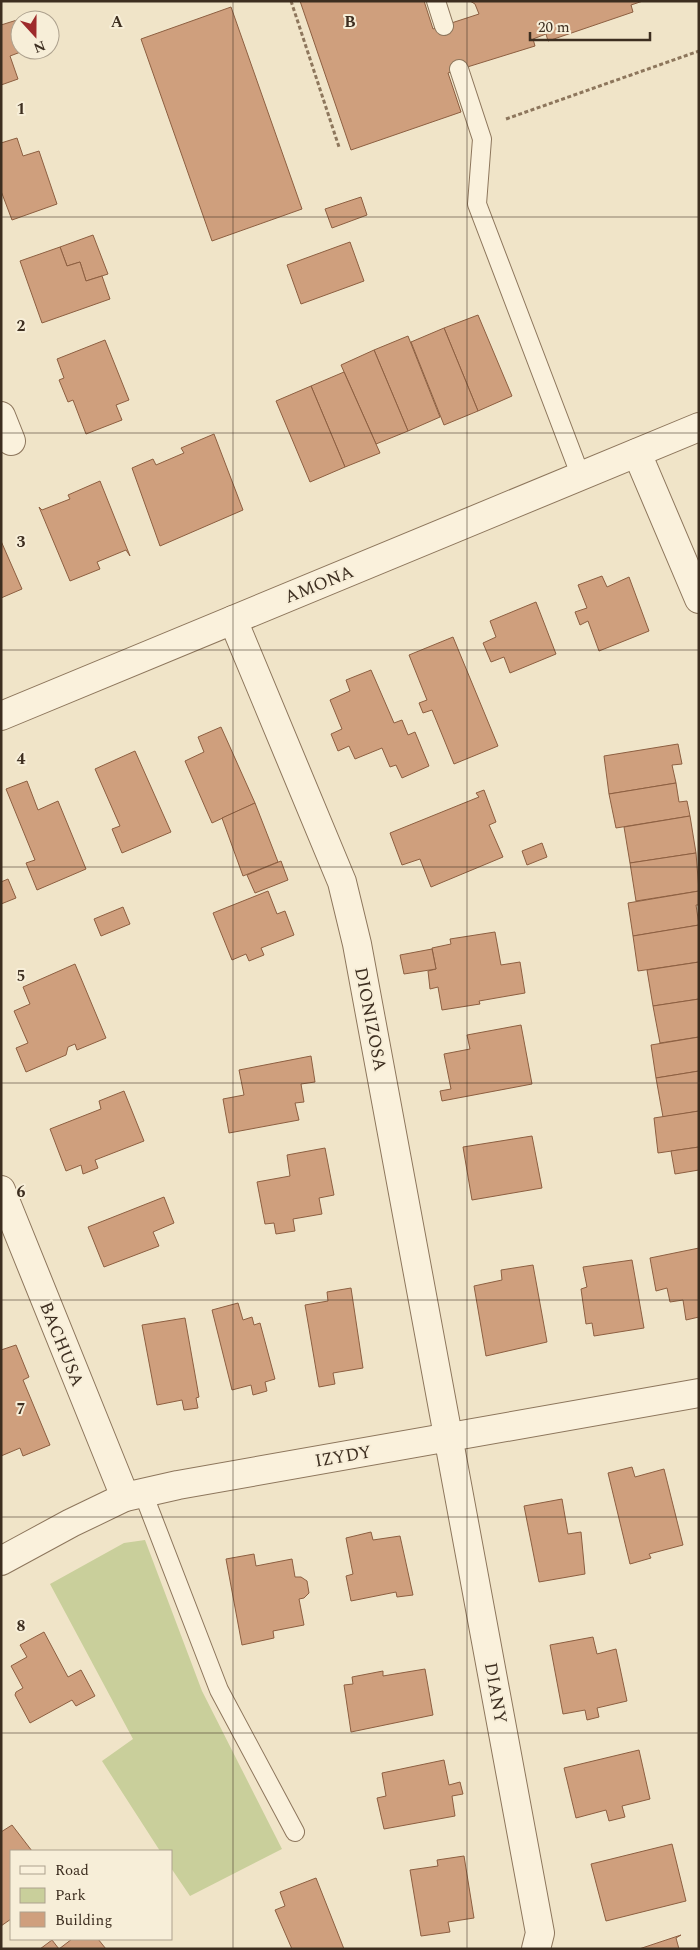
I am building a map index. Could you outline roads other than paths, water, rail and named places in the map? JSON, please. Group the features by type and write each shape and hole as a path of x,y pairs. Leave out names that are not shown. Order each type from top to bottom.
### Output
{"street":[{"path":"1,416 11,441"},
{"name":"AMONA","path":"1,716 699,427"},
{"path":"637,453 699,599"},
{"name":"DIONIZOSA","path":"233,620 342,882 358,944 450,1437"},
{"name":"BACHUSA","path":"1,1190 134,1495"},
{"name":"IZYDY","path":"1,1561 71,1523 134,1495 178,1485 699,1393"},
{"name":"DIANY","path":"450,1437 540,1933 536,1949"}],"lane":[{"path":"436,1 444,26"},
{"path":"458,69 482,140 477,204 581,477"},
{"path":"134,1495 220,1690 295,1832"}]}
